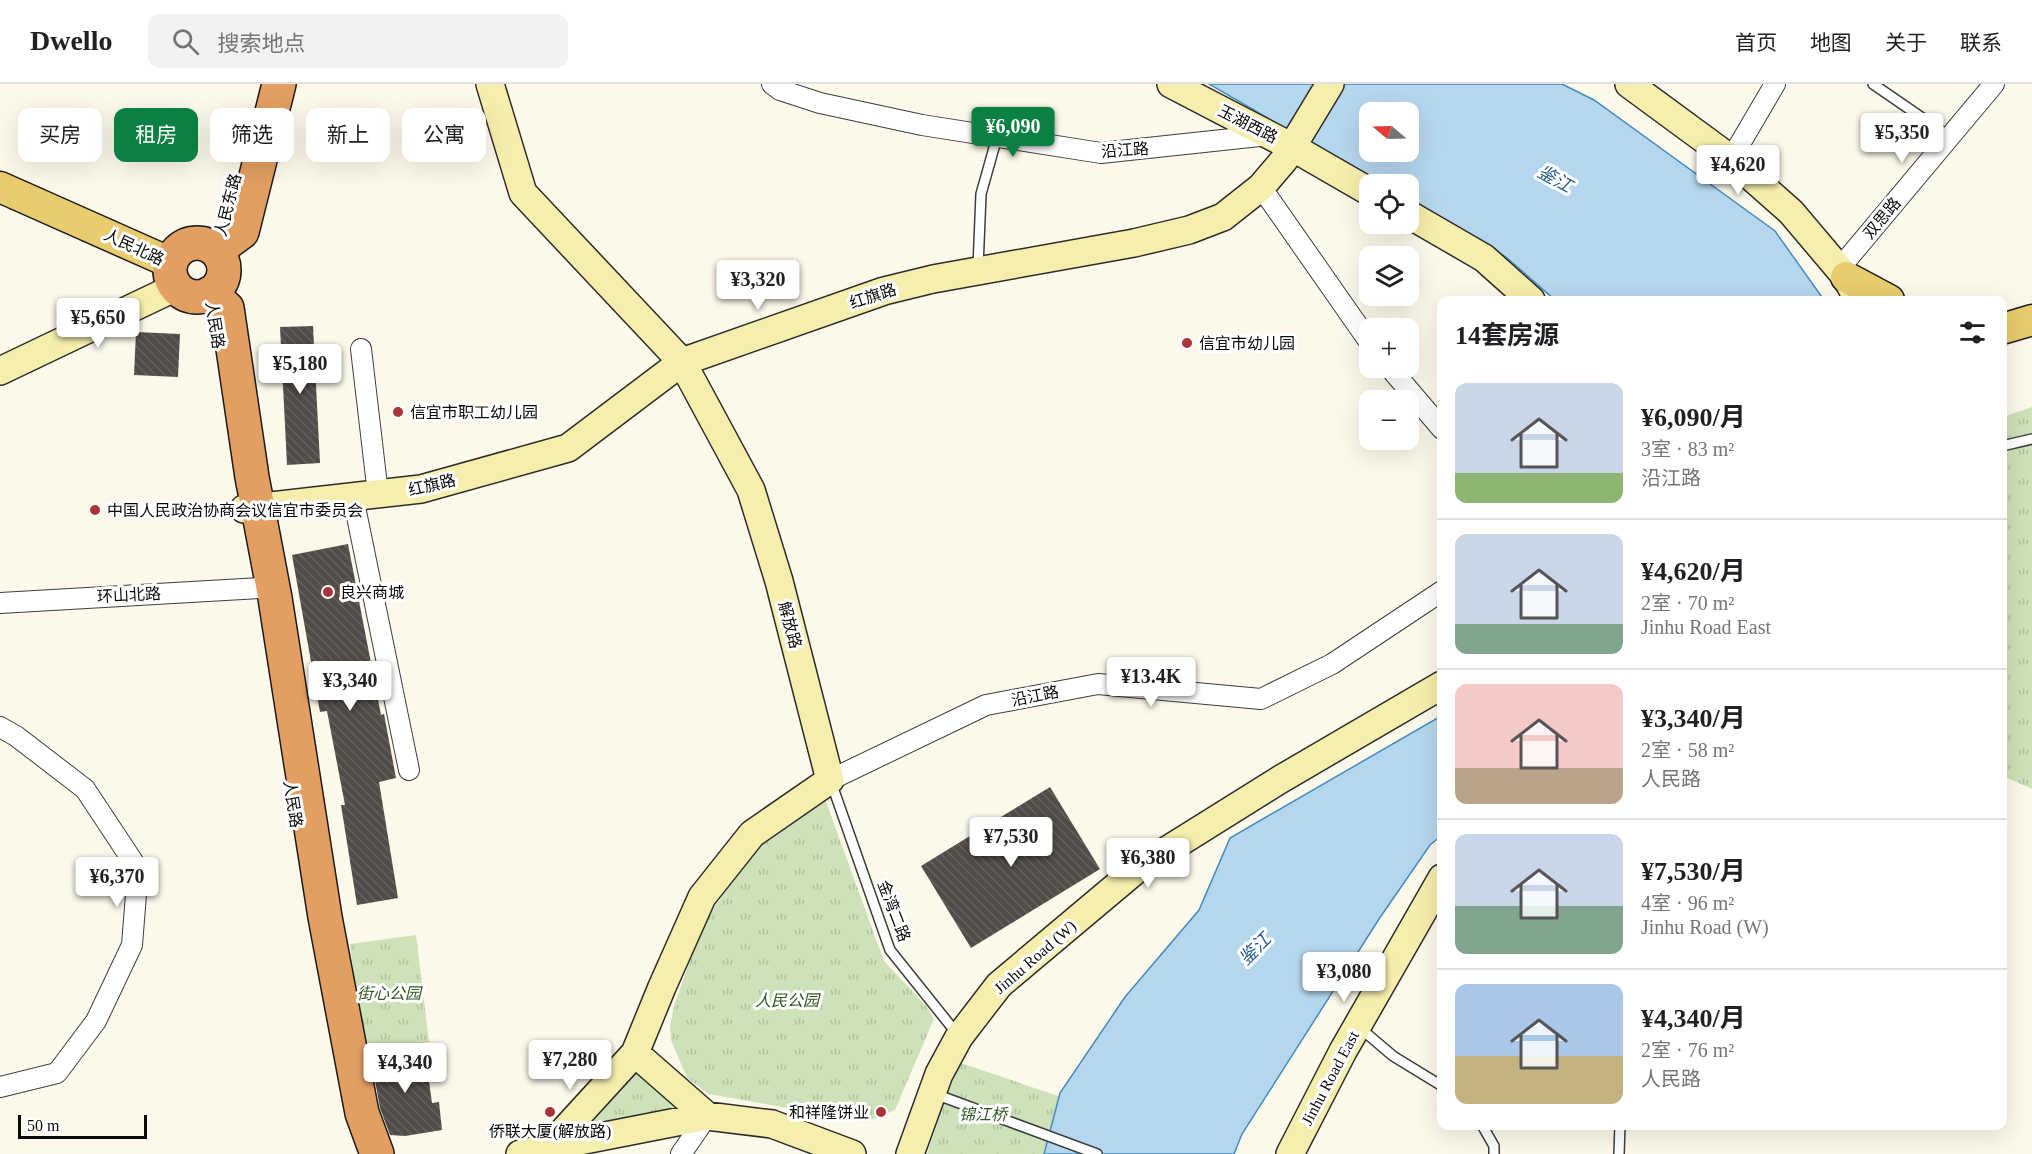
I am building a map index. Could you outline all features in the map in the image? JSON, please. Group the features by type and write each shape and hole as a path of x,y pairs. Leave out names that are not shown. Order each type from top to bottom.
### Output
{"highway":[{"name":"人民东路","path":"216,251 258,84"},
{"name":"人民东路","path":"216,251 242,232 279,84"},
{"path":"204,243 216,251 222,260 223,276 219,284 210,292 198,297 190,296 173,275 180,249 187,244 204,243"},
{"name":"人民路","path":"210,292 251,508 275,598 327,928 362,1113 377,1154"},
{"name":"人民路","path":"251,508 259,588 311,919 348,1117 362,1154"}],"main road":[{"name":"人民北路","path":"0,187 173,275"},
{"name":"人民北路","path":"0,197 173,275"},
{"path":"1848,282 1880,296"},
{"path":"2007,320 2032,319"},
{"path":"2007,327 2032,319"},
{"path":"2007,346 2032,341"}],"street":[{"name":"解放路","path":"490,84 523,193 682,362 752,490 779,581 830,780"},
{"name":"沿江路","path":"772,84 780,90 820,104 922,125 1101,153 1281,141"},
{"name":"玉湖西路","path":"1171,84 1281,141"},
{"name":"红旗路","path":"251,508 421,489 568,448 682,362 884,291 978,271 1134,243 1189,230 1223,217 1261,187 1284,160 1281,141 1330,84"},
{"path":"1629,84 1731,159 1791,212 1848,282"},
{"path":"1731,159 1775,84"},
{"name":"双思路","path":"1848,282 1950,137 1994,84"},
{"path":"1281,141 1359,186"},
{"path":"1261,187 1359,327"},
{"path":"1419,220 1484,258 1527,296"},
{"path":"0,371 173,275"},
{"path":"362,349 365,496 409,770"},
{"path":"1399,378 1437,423"},
{"name":"环山北路","path":"0,603 259,588"},
{"name":"沿江路","path":"830,780 986,705 1098,684 1261,699 1332,664 1437,594"},
{"name":"Jinhu Road (W)","path":"910,1154 939,1074 960,1036 999,985 1137,869 1281,779 1437,688"},
{"path":"0,727 85,789 138,868 132,945 96,1021 57,1073 0,1087"},
{"path":"548,1150 635,1053 702,897 752,834 830,780"},
{"name":"Jinhu Road East","path":"1290,1154 1357,1025 1437,887"},
{"path":"635,1053 707,1116"},
{"path":"681,1154 707,1116"},
{"path":"520,1154 707,1116 772,1124 852,1154"}],"lane":[{"path":"1873,84 1950,137"},
{"path":"978,271 981,195 997,137"},
{"path":"2007,445 2032,439"},
{"name":"金湾二路","path":"830,780 891,950 960,1036"},
{"path":"1357,1025 1393,1056 1437,1083"},
{"path":"932,1093 1096,1154"},
{"path":"1485,1130 1494,1146 1494,1154"},
{"path":"1619,1154 1620,1130"}],"green space":[{"path":"2032,407 2032,789 2007,778 2007,416"},
{"name":"人民公园","path":"825,799 884,961 927,1007 934,1019 895,1110 866,1122 709,1094 687,1078 671,1040 670,1027 674,1006 698,938 712,911 762,839"},
{"name":"街心公园","path":"416,935 429,1042 363,1050 350,944"},
{"name":"锦江桥","path":"958,1062 1229,1154 927,1154"},
{"path":"636,1071 681,1108 573,1137"}],"water":[{"name":"鉴江","path":"1209,84 1562,84 1594,100 1775,231 1821,296 1550,296 1506,257 1419,206 1419,174 1365,174"},
{"name":"鉴江","path":"1437,718 1437,839 1430,845 1379,919 1242,1134 1234,1154 1044,1154 1060,1093 1125,997 1199,910 1230,838"}],"building":[{"path":"313,326 320,463 287,465 280,327"},
{"path":"136,332 180,334 178,377 134,375"},
{"path":"348,544 381,715 384,714 396,778 379,782 398,898 357,905 341,805 345,805 327,711 320,712 292,555"},
{"path":"1050,787 1100,869 971,948 921,866"},
{"path":"391,1050 392,1057 425,1052 432,1103 439,1102 442,1130 405,1136 390,1135 380,1108 370,1053"}],"place":[{"name":"信宜市幼儿园","path":"1187,343"},
{"name":"信宜市职工幼儿园","path":"398,412"},
{"name":"中国人民政治协商会议信宜市委员会","path":"95,510"},
{"name":"良兴商城","path":"328,592"},
{"name":"侨联大厦(解放路)","path":"550,1112"},
{"name":"和祥隆饼业","path":"881,1112"}]}
